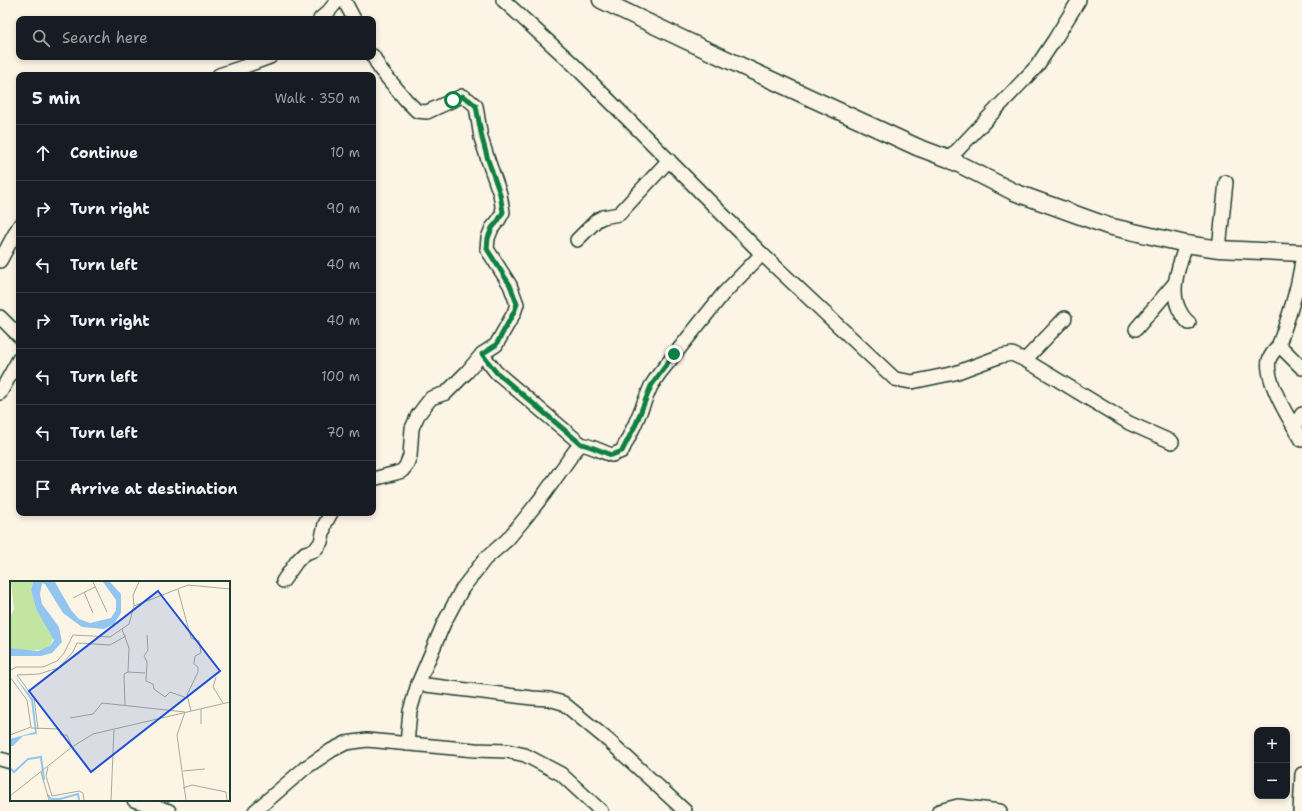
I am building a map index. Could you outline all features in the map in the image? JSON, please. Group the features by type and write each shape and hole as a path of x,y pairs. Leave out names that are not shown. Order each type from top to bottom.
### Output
{"main road":[{"path":"601,0 917,147 949,159 1014,192 1108,226 1186,244 1219,249 1302,254"}],"street":[{"path":"323,16 338,0"},
{"path":"344,0 352,16"},
{"path":"503,0 574,65 762,254 895,380 912,382 955,373 1001,356 1012,354 1025,360 1129,423 1172,442"},
{"path":"949,159 1037,66 1079,0"},
{"path":"228,72 262,60"},
{"path":"375,60 380,69 417,111 427,112 462,96 476,106 482,138 500,194 503,212 492,228 488,238 487,249 510,285 517,304 496,345 482,354 446,393 431,398 418,415 412,428 410,456 402,471 376,478"},
{"path":"577,240 597,220 602,217 619,214 669,160"},
{"path":"1219,249 1226,182"},
{"path":"0,261 16,232"},
{"path":"1186,244 1174,291 1181,314 1189,323"},
{"path":"482,354 501,377 581,444 612,455 622,451 636,424 651,386 659,374 723,294 762,254"},
{"path":"1302,260 1300,279 1289,318 1278,347 1272,352 1269,360 1269,371 1282,407 1302,440"},
{"path":"1136,329 1175,283"},
{"path":"0,317 16,333"},
{"path":"1025,360 1065,318"},
{"path":"1278,347 1302,368"},
{"path":"0,393 16,364"},
{"path":"1294,427 1302,414"},
{"path":"407,744 410,711 418,684 444,622 462,589 485,559 507,540 526,517 581,444"},
{"path":"284,581 297,561 305,553 315,550 321,542 325,524 329,516"},
{"path":"418,684 548,699 563,703 609,741 685,811"},
{"path":"255,811 305,768 332,750 346,743 367,740 475,750 506,751 525,755 561,774 601,811"},
{"path":"0,759 10,762"},
{"path":"1300,811 1302,774"},
{"path":"137,801 169,811"},
{"path":"939,811 958,806 1000,811"}],"route":[{"path":"453,100 462,96 476,106 482,138 500,194 503,212 492,228 488,238 487,249 510,285 517,304 496,345 482,354 494,370 581,444 612,455 622,451 636,424 651,386 674,354"}]}
